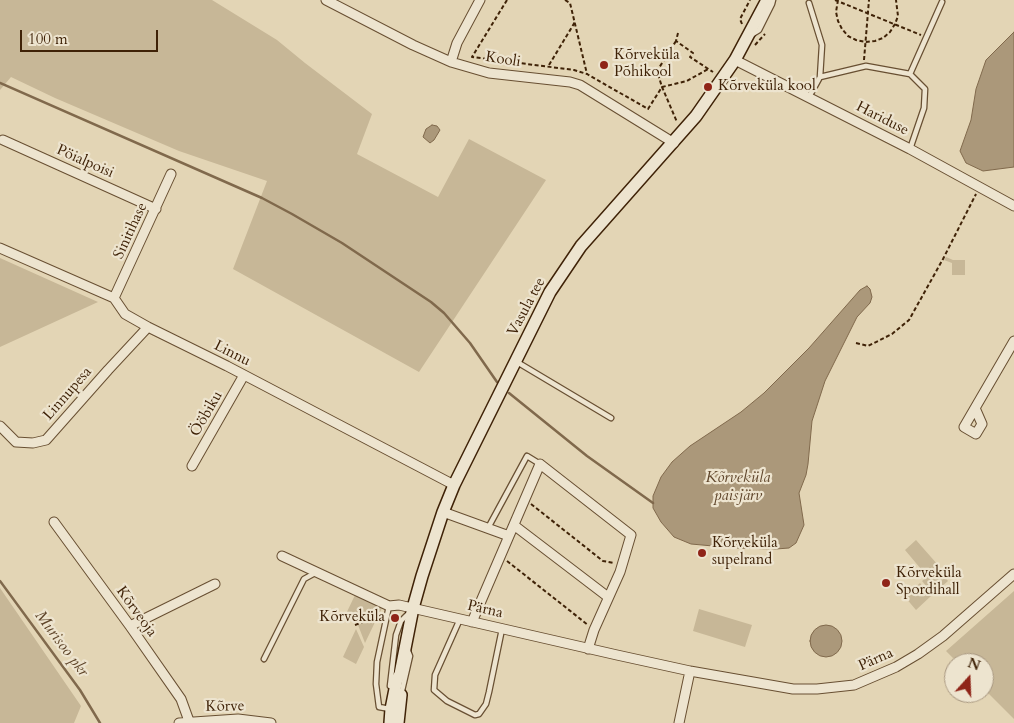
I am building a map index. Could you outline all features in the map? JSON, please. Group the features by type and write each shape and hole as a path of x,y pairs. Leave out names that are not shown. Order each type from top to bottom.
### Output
{"street":[{"name":"Kooli","path":"326,0 413,45 452,62 489,73 570,82 590,91 674,143"},
{"path":"452,62 457,43 480,0"},
{"name":"Vasula tee","path":"398,723 395,710 397,679 400,674 413,608 424,568 443,512 454,485 550,292 577,252 696,116 732,65 767,0"},
{"name":"Hariduse","path":"732,65 810,97 1014,206"},
{"name":"Pöialpoisi","path":"3,140 156,209"},
{"name":"Sinitihase","path":"114,298 171,174"},
{"name":"Linnu","path":"0,248 114,298 124,314 454,485"},
{"name":"Linnupesa","path":"0,426 16,442 33,443 46,440 148,327"},
{"path":"975,408 1014,341"},
{"name":"Ööbiku","path":"192,466 244,375"},
{"path":"472,622 515,526 540,464 631,535 623,563 594,630 588,649"},
{"path":"443,512 487,530 509,536"},
{"name":"Kõrveoja","path":"54,522 181,699 189,721"},
{"path":"515,526 608,597"},
{"name":"Pärna","path":"282,556 388,610 399,605 690,671 793,689 817,689 854,685 896,667 943,636 1014,574"},
{"path":"130,626 215,584"},
{"path":"679,723 690,671"},
{"name":"Vasula tee","path":"390,723 400,698 402,680 400,674"},
{"name":"Kõrve","path":"179,723 238,719 271,723"}],"lane":[{"path":"748,38 759,30 772,4 772,0"},
{"path":"809,2 822,45 820,78 810,97"},
{"path":"910,74 942,2"},
{"path":"820,78 864,66 910,74 925,89 924,108 910,149"},
{"path":"516,361 611,418"},
{"path":"487,530 527,456 540,464"},
{"path":"264,659 304,579 316,572"},
{"path":"395,710 390,700 396,635 401,621 413,608"},
{"path":"388,610 377,662 376,684 379,707 395,710"},
{"path":"460,619 435,676 434,690 448,701 475,715 479,714 486,704 490,692 502,629"},
{"path":"400,698 410,656 405,645"}],"path":[{"path":"507,0 472,57 574,70 587,74 648,109 662,87 687,81 708,69"},
{"path":"565,0 570,3 587,74"},
{"path":"742,24 740,19 750,0"},
{"path":"896,0 898,16 895,24 883,38 875,41 866,42 848,36 838,21 836,12 837,0 868,13 895,24 927,37"},
{"path":"864,66 869,0"},
{"path":"549,66 574,22"},
{"path":"678,32 676,41 657,71 678,125"},
{"path":"676,41 693,53 690,57 713,72"},
{"path":"856,343 868,346 892,334 909,320 940,267 980,187"},
{"path":"525,500 604,561 623,563"},
{"path":"501,556 594,630"},
{"path":"356,625 388,610"}],"shaded area":[{"path":"0,0 212,0 277,40 372,114 357,154 438,197 469,139 546,180 419,372 233,269 267,181 179,151 11,77 0,90"},
{"path":"946,257 953,260 965,260 965,275 952,275 952,263 944,260"},
{"path":"0,258 98,302 0,347"},
{"path":"916,540 938,565 926,575 905,550"},
{"path":"937,568 948,581 933,594 922,581"},
{"path":"920,583 931,596 916,610 905,597"},
{"path":"0,588 81,706 74,723 0,723"},
{"path":"1014,591 1014,719 994,699 994,653 948,653 946,651"},
{"path":"355,595 382,608 378,616 357,624 346,618 345,616"},
{"path":"699,609 752,625 745,647 693,631"},
{"path":"377,618 365,643 358,625"},
{"path":"356,629 364,647 356,664 343,657"}],"water":[{"path":"1014,32 1014,167 983,171 966,163 960,151 971,120 976,89 986,60"},
{"path":"432,125 437,126 440,130 430,143 423,137 426,129"},
{"name":"Kõrveküla paisjärv","path":"867,286 872,297 870,303 857,317 825,381 812,421 808,464 799,493 804,525 796,543 789,548 735,548 691,544 674,537 661,522 653,508 653,496 661,477 672,462 690,446 741,412 764,393 809,348 860,290"},
{"path":"826,625 832,626 837,630 841,635 841,647 837,652 832,656 826,657 820,656 815,652 811,647 810,641 811,635 815,630 820,626"}],"waterway":[{"path":"0,83 262,198 342,243 431,302 444,313 470,343 497,382"},
{"path":"509,393 587,456 653,503"},
{"name":"Murisoo pkr","path":"0,581 80,690 100,723"}],"place":[{"name":"Kõrveküla Põhikool","path":"604,65"},
{"name":"Kõrveküla kool","path":"708,87"},
{"name":"Kõrveküla supelrand","path":"702,553"},
{"name":"Kõrveküla Spordihall","path":"886,583"},
{"name":"Kõrveküla","path":"395,618"}]}
